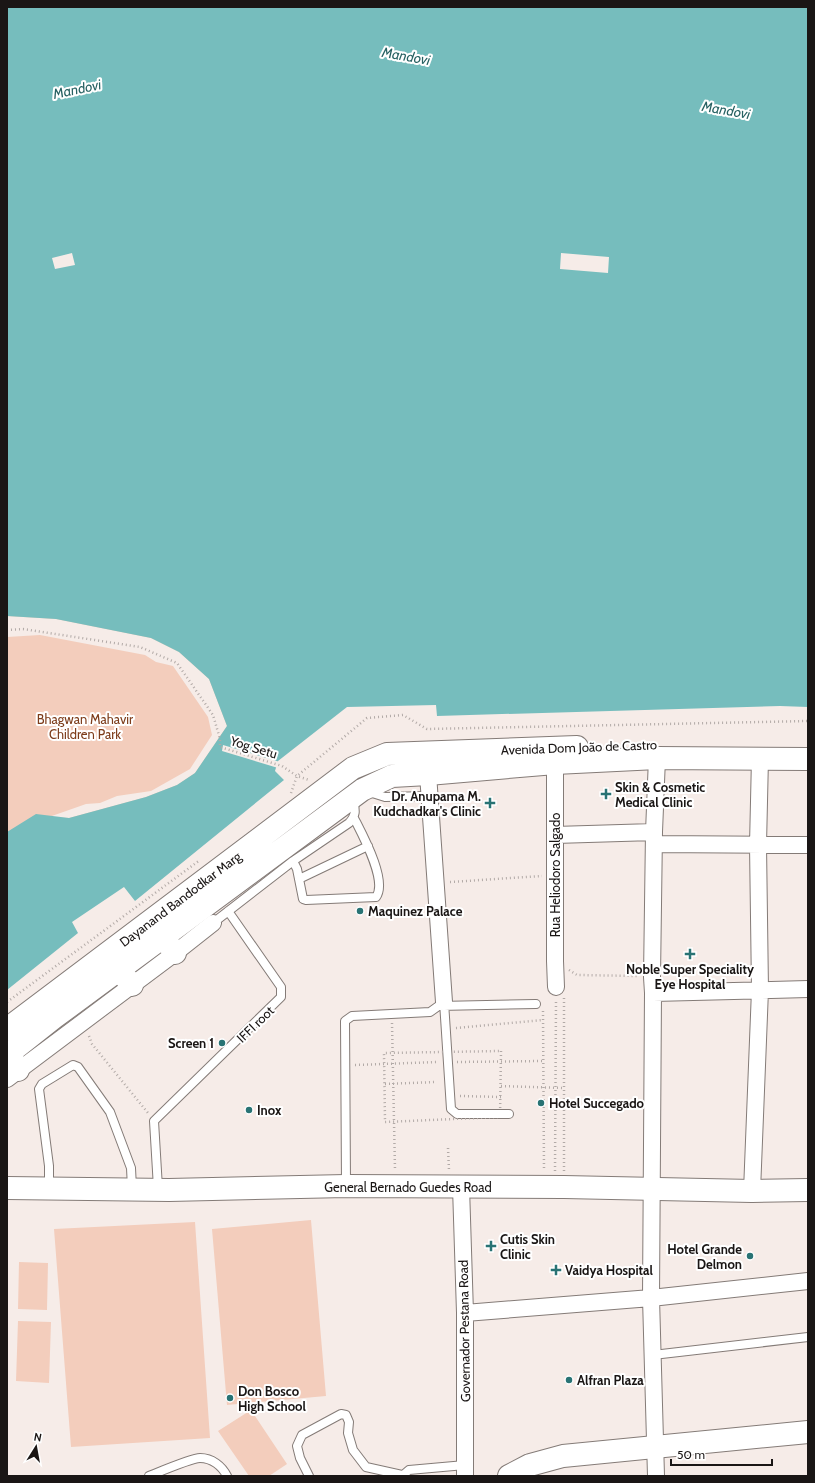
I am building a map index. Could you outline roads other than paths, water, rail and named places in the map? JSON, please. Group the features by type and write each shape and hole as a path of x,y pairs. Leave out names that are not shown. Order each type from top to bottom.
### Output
{"main road":[{"name":"Avenida Dom João de Castro","path":"353,768 388,754 664,744 808,744"},
{"name":"Avenida Dom João de Castro","path":"10,1064 169,945 361,797 392,776 555,763 657,758 808,759"},
{"name":"Dayanand Bandodkar Marg","path":"7,1030 353,768"},
{"name":"General Bernado Guedes Road","path":"11,1188 49,1188 132,1179 158,1190 396,1186 554,1187 752,1191 808,1190"},
{"path":"509,1476 530,1464 563,1456 808,1432"}],"street":[{"path":"656,1476 652,1298 652,977 657,758"},
{"path":"752,1191 760,990 758,846 760,758"},
{"name":"Rua Heliodoro Salgado","path":"555,763 555,961 560,992"},
{"path":"428,774 441,1004"},
{"path":"555,835 654,838 758,846 808,845"},
{"path":"169,945 213,923"},
{"path":"10,1064 84,1021 126,977"},
{"path":"653,993 808,989"},
{"name":"Governador Pestana Road","path":"455,1187 465,1312 465,1470"},
{"path":"465,1312 652,1298 808,1281"}],"lane":[{"path":"361,797 429,796"},
{"path":"293,861 297,869 302,897 306,900 376,897 379,893 379,884 368,846 361,797"},
{"path":"213,923 293,861 349,823 361,797"},
{"path":"299,879 368,846"},
{"name":"IFFI root","path":"158,1190 154,1121 281,997 281,987 228,911"},
{"path":"441,1004 445,1021 451,1109 457,1114 509,1114"},
{"path":"346,1186 345,1021 352,1016 430,1012 441,1004 540,1005"},
{"path":"49,1188 49,1166 40,1089 42,1084 73,1066 78,1067 110,1112 132,1179"},
{"path":"653,1355 808,1337"},
{"path":"309,1476 300,1458 297,1446 302,1435 341,1414 346,1416 348,1422 348,1433 353,1450 366,1467 402,1475 409,1470 465,1470"},
{"path":"149,1476 199,1457 212,1460 223,1469 228,1476"}],"water":[{"name":"Mandovi","path":"7,7 808,7 808,707 780,706 437,716 436,705 347,707 278,761 275,771 284,780 135,901 124,887 72,922 78,933 7,990 7,832 36,814 69,818 146,797 177,785 195,773 227,726 209,679 179,652 151,638 56,619 7,616"}],"place":[{"name":"Skin & Cosmetic Medical Clinic","path":"606,794"},
{"name":"Dr. Anupama M. Kudchadkar's Clinic","path":"490,803"},
{"name":"Maquinez Palace","path":"360,911"},
{"name":"Noble Super Speciality Eye Hospital","path":"690,954"},
{"name":"Screen 1","path":"222,1043"},
{"name":"Hotel Succegado","path":"541,1103"},
{"name":"Inox","path":"249,1110"},
{"name":"Cutis Skin Clinic","path":"491,1246"},
{"name":"Hotel Grande Delmon","path":"750,1256"},
{"name":"Vaidya Hospital","path":"556,1270"},
{"name":"Alfran Plaza","path":"569,1380"},
{"name":"Don Bosco High School","path":"230,1398"}],"park label":[{"name":"Bhagwan Mahavir Children Park","path":"85,726"}]}
